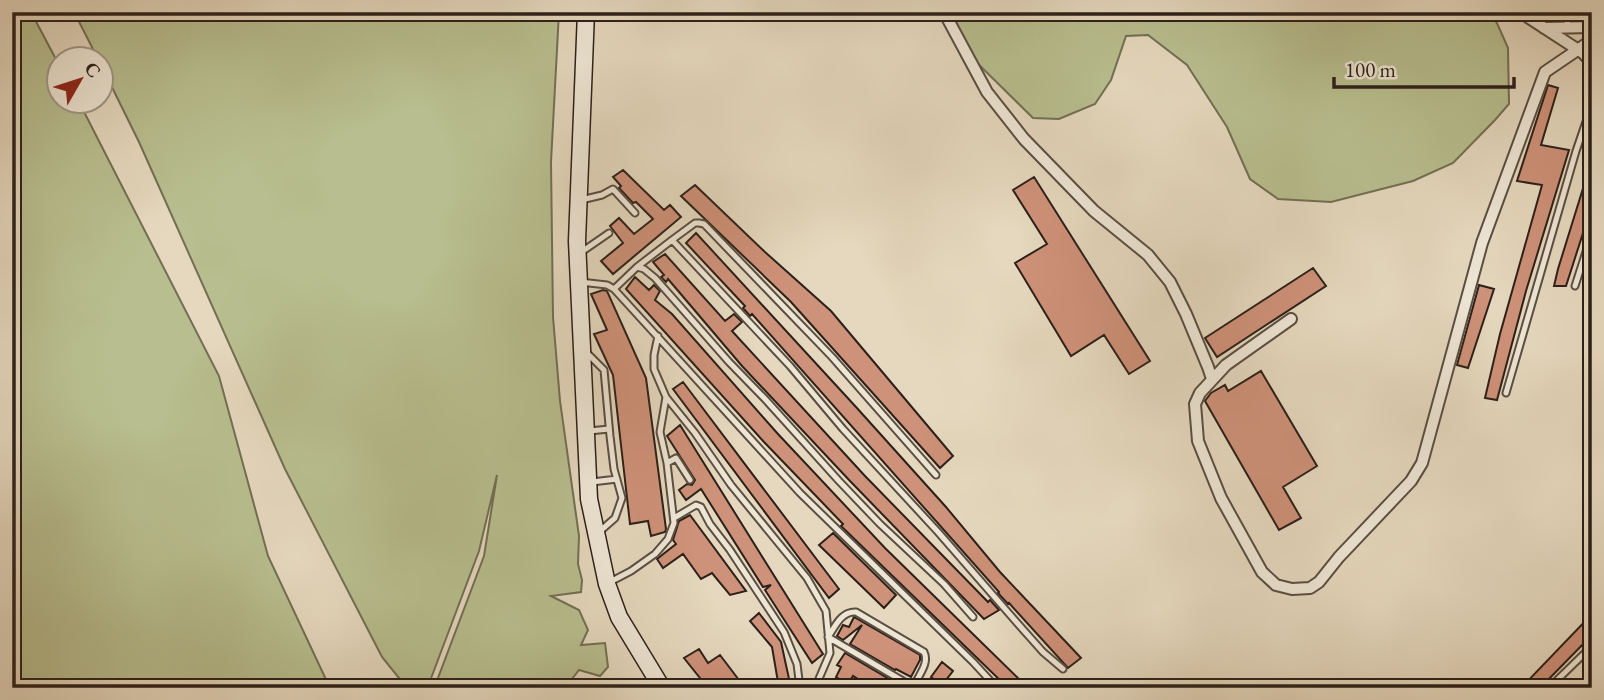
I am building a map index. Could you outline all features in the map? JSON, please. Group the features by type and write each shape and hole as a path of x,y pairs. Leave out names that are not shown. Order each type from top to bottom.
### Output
{"street":[{"path":"586,12 577,255 590,499 607,584 618,617 662,688"},
{"path":"944,12 987,92 1024,138 1094,211 1148,255 1170,282 1212,379"},
{"path":"1526,14 1592,63"},
{"path":"1544,28 1592,27"},
{"path":"1291,319 1226,365 1200,393 1195,404 1198,441 1222,498 1262,572 1276,585 1292,589 1310,588 1319,582 1411,481 1422,463 1482,243 1545,72 1592,40"}],"lane":[{"path":"1567,12 1567,27"},
{"path":"1506,393 1592,104"},
{"path":"578,200 602,195 613,189 635,213"},
{"path":"614,289 637,267 695,223 704,224 832,357 936,475"},
{"path":"577,255 609,233"},
{"path":"1575,286 1592,233"},
{"path":"672,240 790,366 1018,625 1063,669"},
{"path":"637,267 655,278 847,490 944,584 974,617"},
{"path":"579,282 607,285 614,289 800,493 973,662 994,687"},
{"path":"658,336 654,369 666,397 731,485 807,578 826,611 830,653 815,688"},
{"path":"582,347 604,370 609,429 622,498 615,518 597,534"},
{"path":"607,584 655,554 668,539 674,523 667,463 660,432 666,397"},
{"path":"586,431 609,429"},
{"path":"667,463 676,458 691,480"},
{"path":"589,482 617,479"},
{"path":"674,518 696,505 701,507 784,632 797,664 800,688"},
{"path":"856,612 924,652 927,656 926,662 913,687 828,638 843,615 856,612"},
{"path":"1549,688 1592,646"},
{"path":"949,684 956,688"}],"green space":[{"path":"12,12 31,12 49,46 46,46 46,116 86,116 219,376 268,556 330,688 12,688"},
{"path":"74,12 559,12 551,162 553,317 560,401 579,536 578,564 582,580 581,592 551,596 579,610 588,630 581,645 605,643 608,667 600,676 579,670 565,688 435,686 484,556 497,475 479,551 430,681 421,688 407,688 382,657 285,469 116,95 116,46 91,46"},
{"path":"947,12 1488,12 1497,23 1508,48 1509,104 1453,163 1413,181 1331,202 1278,199 1250,179 1227,127 1187,65 1148,35 1126,36 1111,80 1095,104 1059,119 1033,118 966,52"}],"building":[{"path":"1548,85 1558,88 1541,145 1569,150 1526,291 1497,400 1485,398 1542,185 1517,181"},
{"path":"1589,169 1592,169 1592,205 1566,286 1554,286 1558,269"},
{"path":"623,170 664,210 670,205 681,217 613,274 601,261 623,243 610,226 619,218 634,234 653,219 619,188 621,186 613,177"},
{"path":"1034,177 1150,361 1129,374 1104,335 1071,356 1015,263 1047,244 1013,190"},
{"path":"695,185 831,311 953,456 940,468 791,302 681,196"},
{"path":"696,233 946,507 1000,572 1081,658 1068,668 998,593 752,314 750,316 743,308 745,306 686,243"},
{"path":"665,254 725,321 734,314 742,322 732,331 865,476 988,602 990,600 999,610 984,619 742,366 668,279 666,282 661,277 664,275 653,262"},
{"path":"1313,268 1326,286 1217,357 1205,338"},
{"path":"635,277 649,290 654,285 660,291 655,300 672,314 778,434 885,548 1028,688 1008,688 841,526 843,524 764,442 626,289"},
{"path":"1479,285 1494,289 1468,368 1457,365"},
{"path":"607,291 646,378 666,529 665,532 651,536 648,521 630,524 613,375 594,334 607,330 591,294"},
{"path":"1261,371 1317,466 1283,487 1301,518 1279,530 1205,401 1211,393 1225,385 1228,391"},
{"path":"683,382 839,589 829,598 673,389"},
{"path":"680,425 823,654 812,663 765,590 771,585 763,587 701,489 686,500 679,490 687,484 692,485 695,480 667,436"},
{"path":"690,515 746,591 730,595 712,573 701,579 683,554 663,568 657,559 676,544 673,540 679,521"},
{"path":"833,533 896,595 884,608 819,545"},
{"path":"759,613 781,642 791,688 779,688 772,647 750,621"},
{"path":"1592,614 1592,635 1540,688 1521,688"},
{"path":"854,617 920,655 911,677 850,644 862,625 843,640 837,636 843,625 849,627"},
{"path":"699,649 708,663 720,655 745,688 708,688 684,658"},
{"path":"845,653 889,679 882,688 872,688 853,676 848,684 836,677 841,667 837,665"},
{"path":"942,662 953,671 942,685 931,677"}]}
